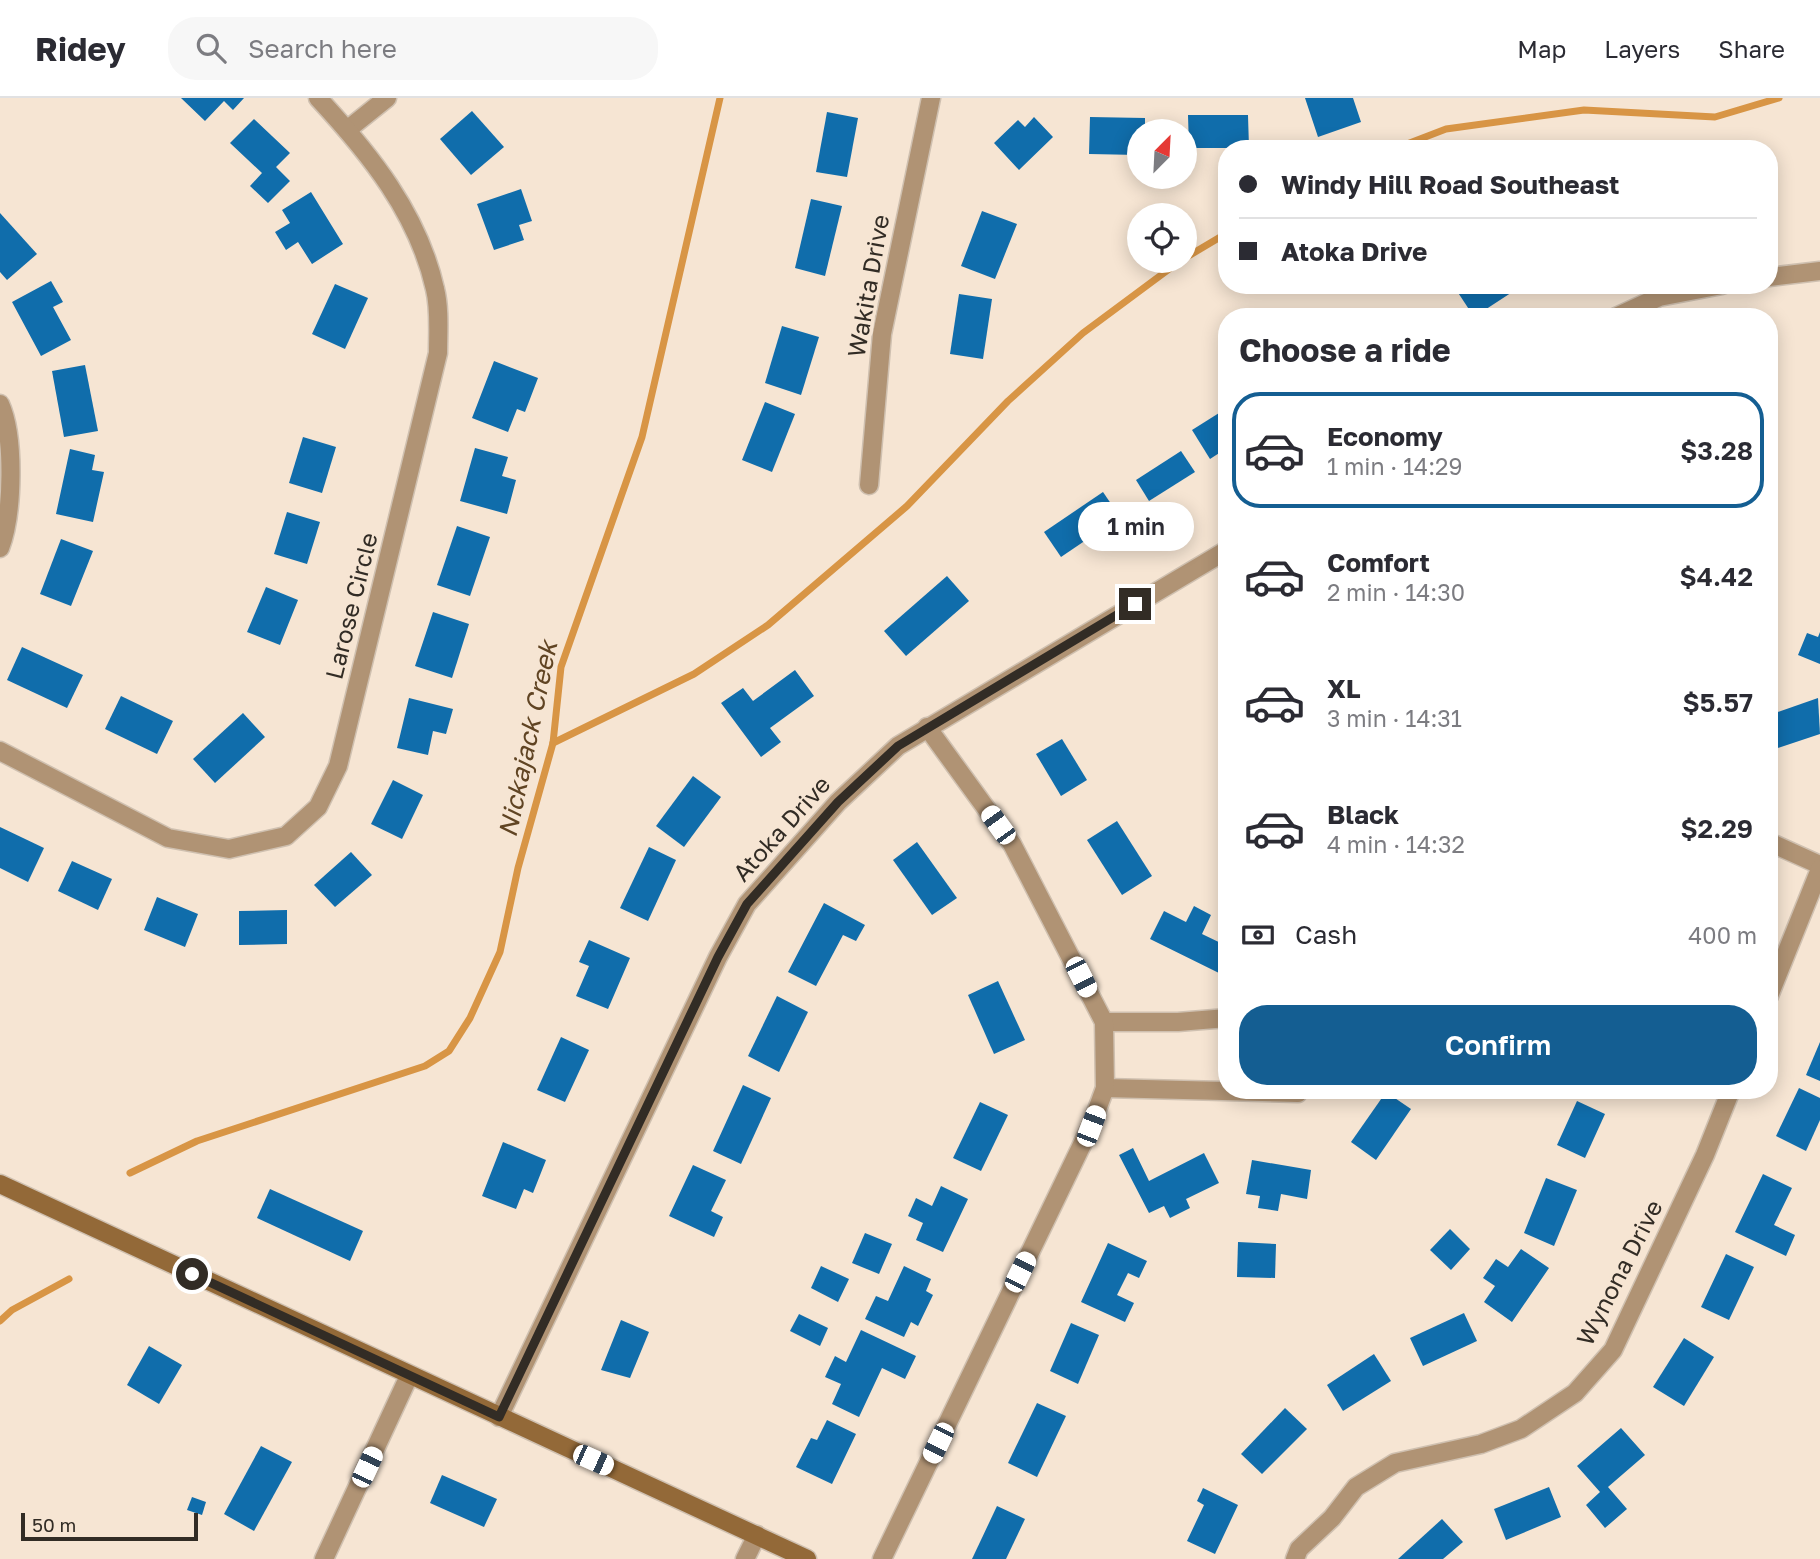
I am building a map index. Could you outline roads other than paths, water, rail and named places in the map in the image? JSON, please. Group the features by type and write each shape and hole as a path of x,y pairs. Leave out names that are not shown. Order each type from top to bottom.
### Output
{"main road":[{"path":"0,1184 807,1559"}],"street":[{"name":"Larose Circle","path":"0,751 168,838 229,849 286,836 318,807 338,766 438,353 436,290 413,225 383,174 318,98"},
{"path":"347,130 387,98"},
{"name":"Wakita Drive","path":"869,485 882,334 931,98"},
{"path":"1778,276 1820,271"},
{"path":"1635,308 1659,297 1675,294"},
{"path":"0,404 5,414 10,471 4,538 0,548"},
{"name":"Atoka Drive","path":"499,1417 718,957 747,904 838,802 898,746 1218,555"},
{"path":"882,1559 1091,1126 1105,1088 1104,1022 1012,844 928,727"},
{"path":"1778,846 1820,867 1778,973"},
{"path":"1104,1022 1178,1022 1218,1019"},
{"path":"1105,1088 1218,1091"},
{"name":"Wynona Drive","path":"1295,1559 1299,1549 1332,1518 1356,1487 1395,1463 1481,1444 1521,1429 1575,1393 1613,1350 1705,1155 1727,1099"},
{"path":"324,1559 409,1376"},
{"path":"745,1559 757,1535"}],"waterway":[{"name":"Nickajack Creek","path":"130,1173 197,1141 425,1066 449,1051 470,1018 500,952 518,868 553,743 561,667 642,437 720,98"},
{"path":"1417,140 1446,129 1584,110 1715,117 1779,98"},
{"path":"1197,251 1218,238"},
{"path":"553,743 694,674 768,625 907,506 1008,401 1083,333 1164,273"},
{"name":"Nickajack Creek","path":"0,1321 12,1310 69,1279"}]}
